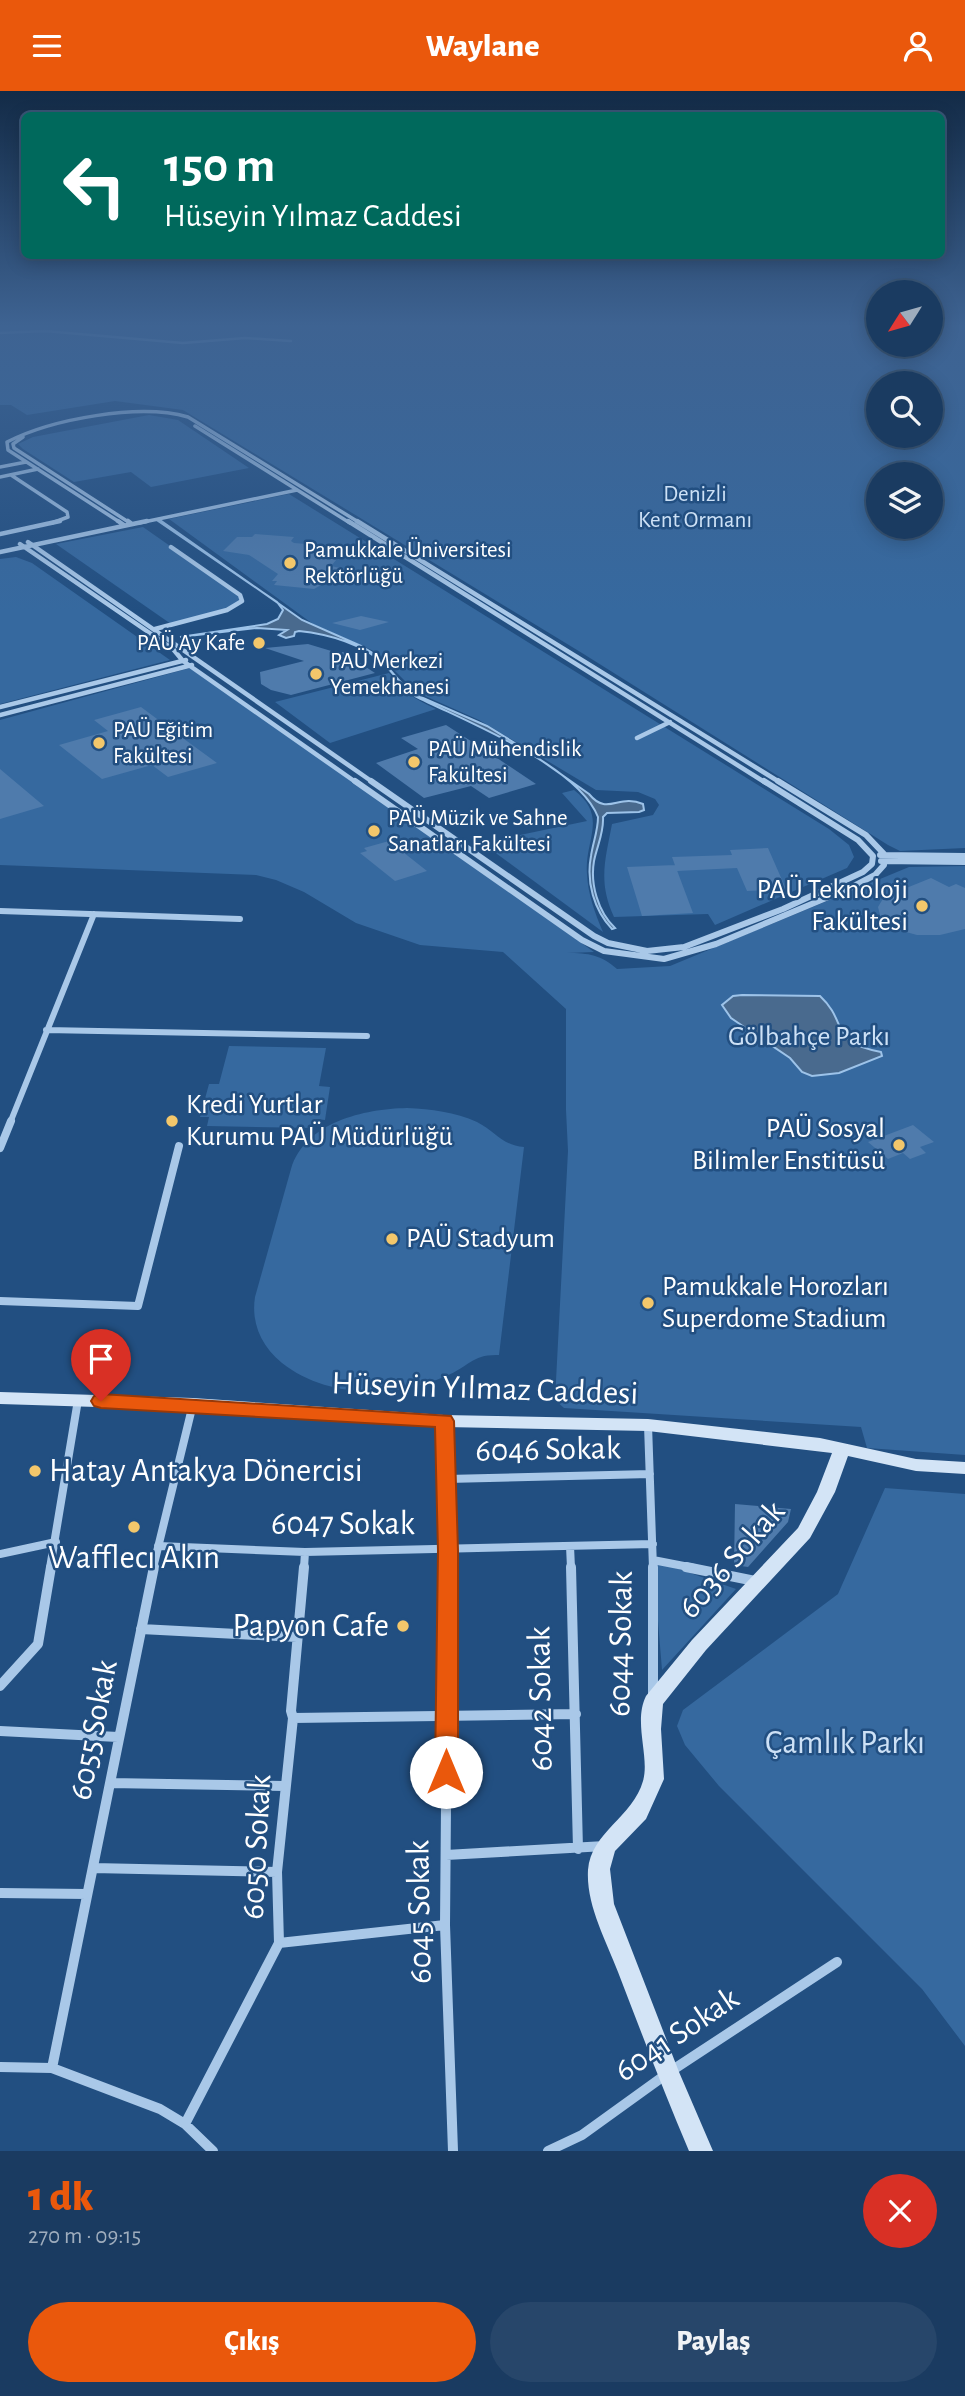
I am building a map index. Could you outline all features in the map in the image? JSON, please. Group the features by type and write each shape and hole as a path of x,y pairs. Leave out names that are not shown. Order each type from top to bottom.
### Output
{"street":[{"path":"92,420 20,434 7,442 8,450 126,523"},
{"path":"109,420 25,436 13,444 14,448 126,523"},
{"path":"185,420 866,835 885,858 965,862"},
{"path":"192,420 858,840 873,858"},
{"path":"0,467 26,462"},
{"path":"0,477 38,470"},
{"path":"0,534 61,521 68,517 67,512 11,475"},
{"path":"0,550 298,487"},
{"path":"26,544 173,649 190,666 582,940 604,951 647,958 681,956 792,913 874,875 885,858"},
{"path":"26,544 155,629 594,936 608,943 647,951 684,947 863,872 873,858"},
{"path":"155,629 227,610 242,601 240,596 171,547"},
{"path":"0,707 193,658"},
{"path":"0,715 201,663"},
{"path":"637,738 670,722"},
{"path":"416,824 429,820"},
{"path":"873,858 965,856"},
{"path":"0,911 240,919"},
{"path":"0,1148 94,914"},
{"path":"46,1030 368,1036"},
{"path":"0,1301 138,1306 179,1146"},
{"name":"Hüseyin Yılmaz Caddesi","path":"0,1398 192,1404 444,1421 648,1425 820,1444 916,1465 965,1468"},
{"path":"0,1686 38,1644 78,1400"},
{"name":"6055 Sokak","path":"52,2069 158,1546 192,1404"},
{"name":"6045 Sokak","path":"444,1421 448,1551 445,1925 453,2151"},
{"name":"6044 Sokak","path":"606,1846 639,1813 654,1779 651,1730 653,1544 648,1425"},
{"name":"6036 Sokak","path":"653,1702 699,1645 804,1533 826,1492 842,1450"},
{"name":"6046 Sokak","path":"447,1479 650,1474"},
{"path":"0,1554 56,1542"},
{"name":"6047 Sokak","path":"158,1546 305,1552 448,1551 653,1544"},
{"name":"6042 Sokak","path":"570,1546 578,1849"},
{"name":"6050 Sokak","path":"185,2124 279,1943 277,1872 293,1718 291,1711 305,1552"},
{"path":"653,1560 759,1582"},
{"path":"141,1629 297,1637"},
{"path":"293,1718 576,1714"},
{"path":"0,1731 118,1737"},
{"path":"110,1783 284,1786"},
{"path":"446,1855 606,1846 599,1869 603,1904 701,2151"},
{"path":"93,1868 277,1872"},
{"path":"0,1893 88,1894"},
{"path":"279,1943 445,1925"},
{"name":"6041 Sokak","path":"548,2151 582,2135 668,2073 837,1962"},
{"path":"0,2067 52,2069 160,2109 185,2124 213,2151"}],"green space":[{"path":"122,420 178,420 249,468 151,487 131,472 74,482 18,444 33,437"},
{"name":"Denizli Kent Ormanı","path":"200,420 866,420 866,448 943,448 943,420 965,420 965,848 900,851 582,653"},
{"path":"289,494 829,829 849,845 854,857 847,868 715,925 708,914 614,917 604,882 612,824 653,815 659,805 655,799 638,792 596,790 479,720 425,696 411,687 376,652 313,624 169,519"},
{"path":"143,527 240,595 242,601 237,606 171,624 56,544"},
{"path":"16,557 32,563 170,660 0,704 0,559"},
{"name":"Gölbahçe Parkı","path":"190,668 416,824 594,952 567,953 594,956 617,969 670,966 909,867 965,866 965,1455 867,1448 861,1427 564,1408 555,1400 568,1151 566,1009 503,952 420,945 356,923 304,892 256,875 0,865 0,720"},
{"path":"389,673 410,694 436,709 330,743 275,702"},
{"path":"574,790 584,800 593,819 587,862 588,882 592,904 603,932 482,843 587,821 562,793"},
{"path":"229,1046 326,1048 319,1086 330,1087 325,1120 316,1119 314,1128 207,1126 209,1117 200,1117 209,1084 219,1084"},
{"name":"PAÜ Stadyum","path":"407,1108 443,1112 469,1119 505,1141 524,1147 499,1355 483,1356 446,1376 405,1389 340,1389 300,1375 268,1349 256,1325 255,1297 291,1169 298,1153 309,1140 338,1121 373,1111"},
{"name":"Çamlık Parkı","path":"885,1488 965,1494 965,2046 922,1989 719,1786 685,1745 677,1726 683,1710 838,1594"},
{"path":"653,1560 736,1589 662,1670"}],"shaded area":[{"path":"160,520 260,591 158,521"},
{"path":"278,603 302,620 361,646 379,657 403,685 423,698 487,726 543,761 489,731 415,696 406,689 385,665 367,651 345,641 299,631 286,638 279,635 287,630 257,628 180,637 267,624 278,619 283,610"},
{"path":"549,766 602,804 634,801 643,804 644,810 639,812 607,813 603,817 593,879 600,906 615,928 612,929 600,913 591,886 590,866 598,817 586,798"},
{"path":"733,996 820,996 829,1006 846,1037 864,1048 881,1052 882,1056 839,1073 812,1076 802,1072 790,1058 731,1018 722,1005"}],"building":[{"name":"Pamukkale Üniversitesi Rektörlüğü","path":"255,534 294,537 291,541 294,543 331,546 327,551 343,552 331,566 345,569 332,585 323,584 314,589 274,585 277,581 272,581 278,574 249,555 223,551 237,537 252,537"},
{"path":"361,616 389,622 360,630 332,623"},
{"name":"PAÜ Merkezi Yemekhanesi","path":"308,644 343,652 375,673 291,695 271,690 261,684 260,672 304,661 265,648"},
{"name":"PAÜ Eğitim Fakültesi","path":"141,707 217,763 168,777 152,765 102,779 59,745 108,731 94,720"},
{"name":"PAÜ Mühendislik Fakültesi","path":"446,725 536,784 489,798 471,786 424,798 376,763 418,749 401,738"},
{"path":"0,769 44,806 0,819"},
{"path":"389,841 427,871 395,881 360,853 367,851 364,848"},
{"path":"768,848 786,889 747,891 737,868 677,871 672,857 732,855 730,850"},
{"path":"675,865 693,913 642,916 627,867"},
{"name":"PAÜ Teknoloji Fakültesi","path":"931,878 949,887 956,884 965,888 965,929 940,935 917,935 895,929 881,919 878,907 884,897"},
{"name":"PAÜ Sosyal Bilimler Enstitüsü","path":"913,1125 934,1142 920,1147 926,1153 910,1159 903,1153 888,1159 868,1142"},
{"path":"735,1504 791,1509 788,1522 748,1567 734,1565"}],"place":[{"name":"Pamukkale Üniversitesi Rektörlüğü","path":"290,563"},
{"name":"PAÜ Ay Kafe","path":"259,643"},
{"name":"PAÜ Merkezi Yemekhanesi","path":"316,674"},
{"name":"PAÜ Eğitim Fakültesi","path":"99,743"},
{"name":"PAÜ Mühendislik Fakültesi","path":"414,762"},
{"name":"PAÜ Müzik ve Sahne Sanatları Fakültesi","path":"374,831"},
{"name":"PAÜ Teknoloji Fakültesi","path":"922,906"},
{"name":"Kredi Yurtlar Kurumu PAÜ Müdürlüğü","path":"172,1121"},
{"name":"PAÜ Sosyal Bilimler Enstitüsü","path":"899,1145"},
{"name":"PAÜ Stadyum","path":"392,1239"},
{"name":"Pamukkale Horozları Superdome Stadium","path":"648,1303"},
{"name":"Hatay Antakya Dönercisi","path":"35,1471"},
{"name":"Wafflecı Akın","path":"134,1527"},
{"name":"Papyon Cafe","path":"403,1626"}],"route":[{"path":"101,1401 192,1404 444,1421 448,1551 446,1772"}]}
